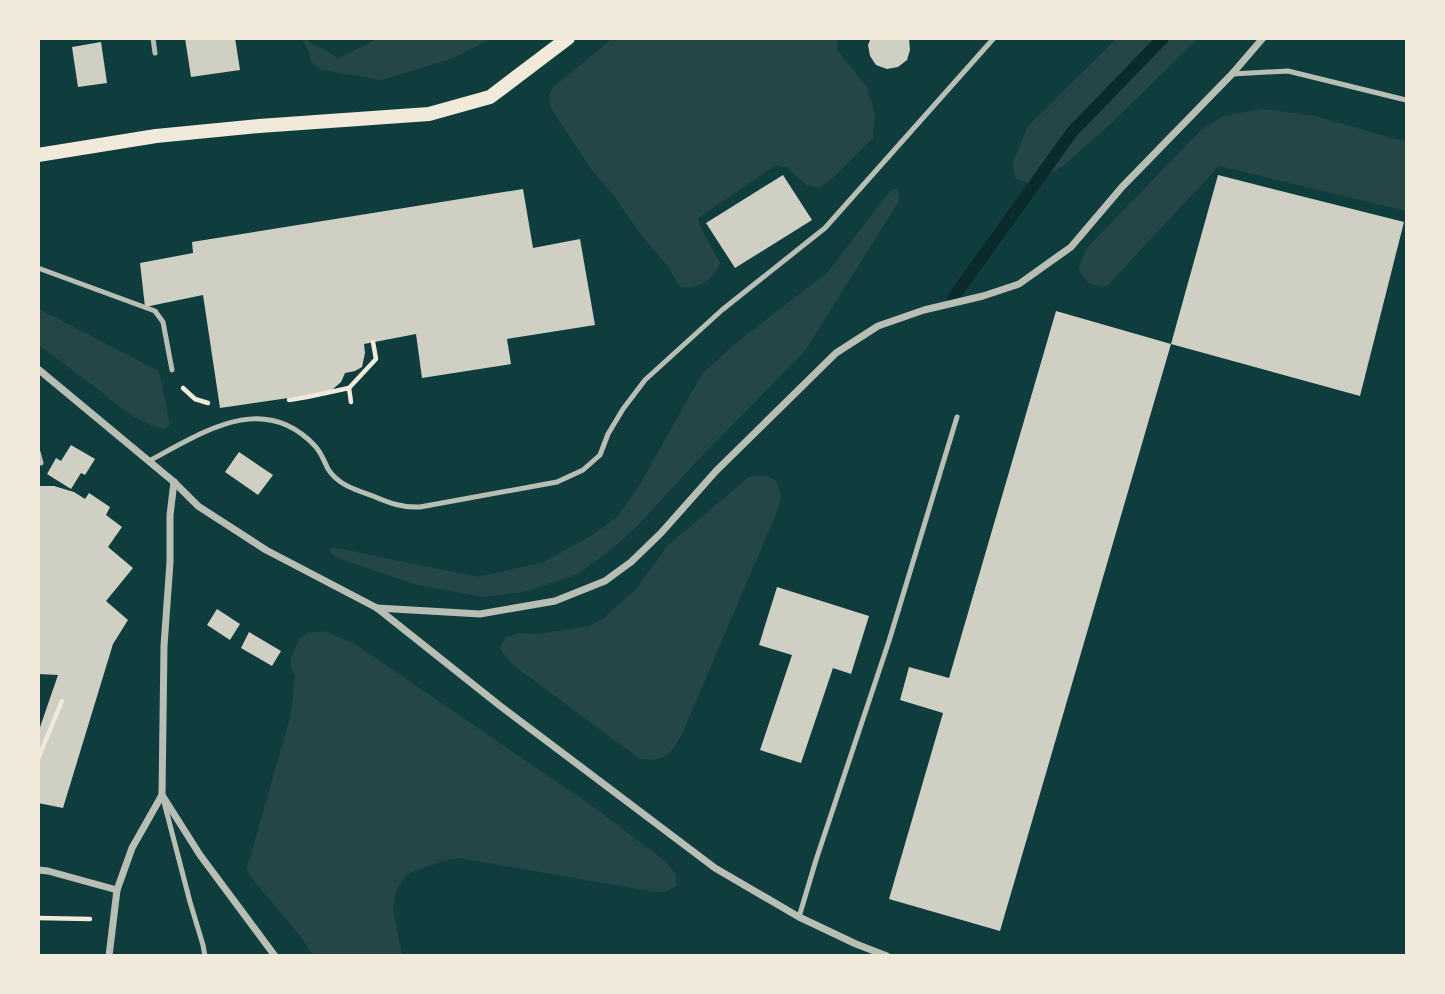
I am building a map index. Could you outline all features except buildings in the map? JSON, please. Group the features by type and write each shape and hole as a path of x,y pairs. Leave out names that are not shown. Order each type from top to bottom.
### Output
{"main road":[{"path":"38,155 156,136 429,114 490,97 568,38"}],"street":[{"path":"377,608 481,614 555,601 605,581 631,562 661,533 716,471 836,353 878,326 924,310 1019,284 1070,247 1122,187 1232,74 1263,38"},
{"path":"38,369 174,482 198,506 265,550 377,608 499,705 715,868 799,917 887,956"},
{"path":"109,956 117,890 132,848 162,795 164,646 174,482"},
{"path":"162,795 200,855 275,956"},
{"path":"38,870 117,890"}],"lane":[{"path":"153,38 155,53"},
{"path":"149,461 209,429 264,418 279,421 299,432 317,448 339,483 408,508 557,482 583,470 600,455 608,434 645,380 722,310 825,229 994,38"},
{"path":"1232,74 1288,71 1406,100"},
{"path":"38,268 155,311 163,322 172,370"},
{"path":"799,917 889,641 957,417"},
{"path":"38,452 41,463"},
{"path":"162,795 205,956"}],"path":[{"path":"351,402 349,388 376,359 373,342"},
{"path":"172,370 183,388 195,399 211,404"},
{"path":"38,760 62,701"},
{"path":"38,918 114,920"}],"shaded area":[{"path":"1117,38 1197,39 1116,119 1063,166 1032,185 1015,178 1013,162 1028,126"},
{"path":"302,39 338,58 377,39 491,39 454,58 382,80 321,70 311,62"},
{"path":"612,39 838,39 837,50 867,87 875,115 873,138 833,178 818,188 806,185 788,168 776,165 698,218 720,263 714,274 699,285 680,287 668,267 591,169 552,110 549,95 553,87"},
{"path":"1264,109 1315,116 1406,142 1406,211 1219,166 1106,287 1086,280 1079,268 1086,249 1202,129 1224,116"},
{"path":"893,189 898,189 899,201 805,351 637,526 578,574 524,592 483,597 417,585 335,557 329,551 332,547 478,577 544,562 594,534 617,517 639,486 702,374 736,343 828,272"},
{"path":"39,309 157,370 170,425 165,429 135,417 39,345"},
{"path":"766,475 776,481 781,495 779,507 682,734 666,756 640,759 513,665 502,652 500,646 506,637 519,633 537,634 589,626 604,618 637,588 668,545 749,477"},
{"path":"324,631 355,644 598,810 666,862 676,875 676,886 666,892 655,892 459,858 443,861 407,874 396,891 393,910 402,955 313,955 249,875 247,868 291,714 295,675 291,668 291,658 300,638 307,633"}],"waterway":[{"path":"953,298 1072,132 1163,38"}]}
